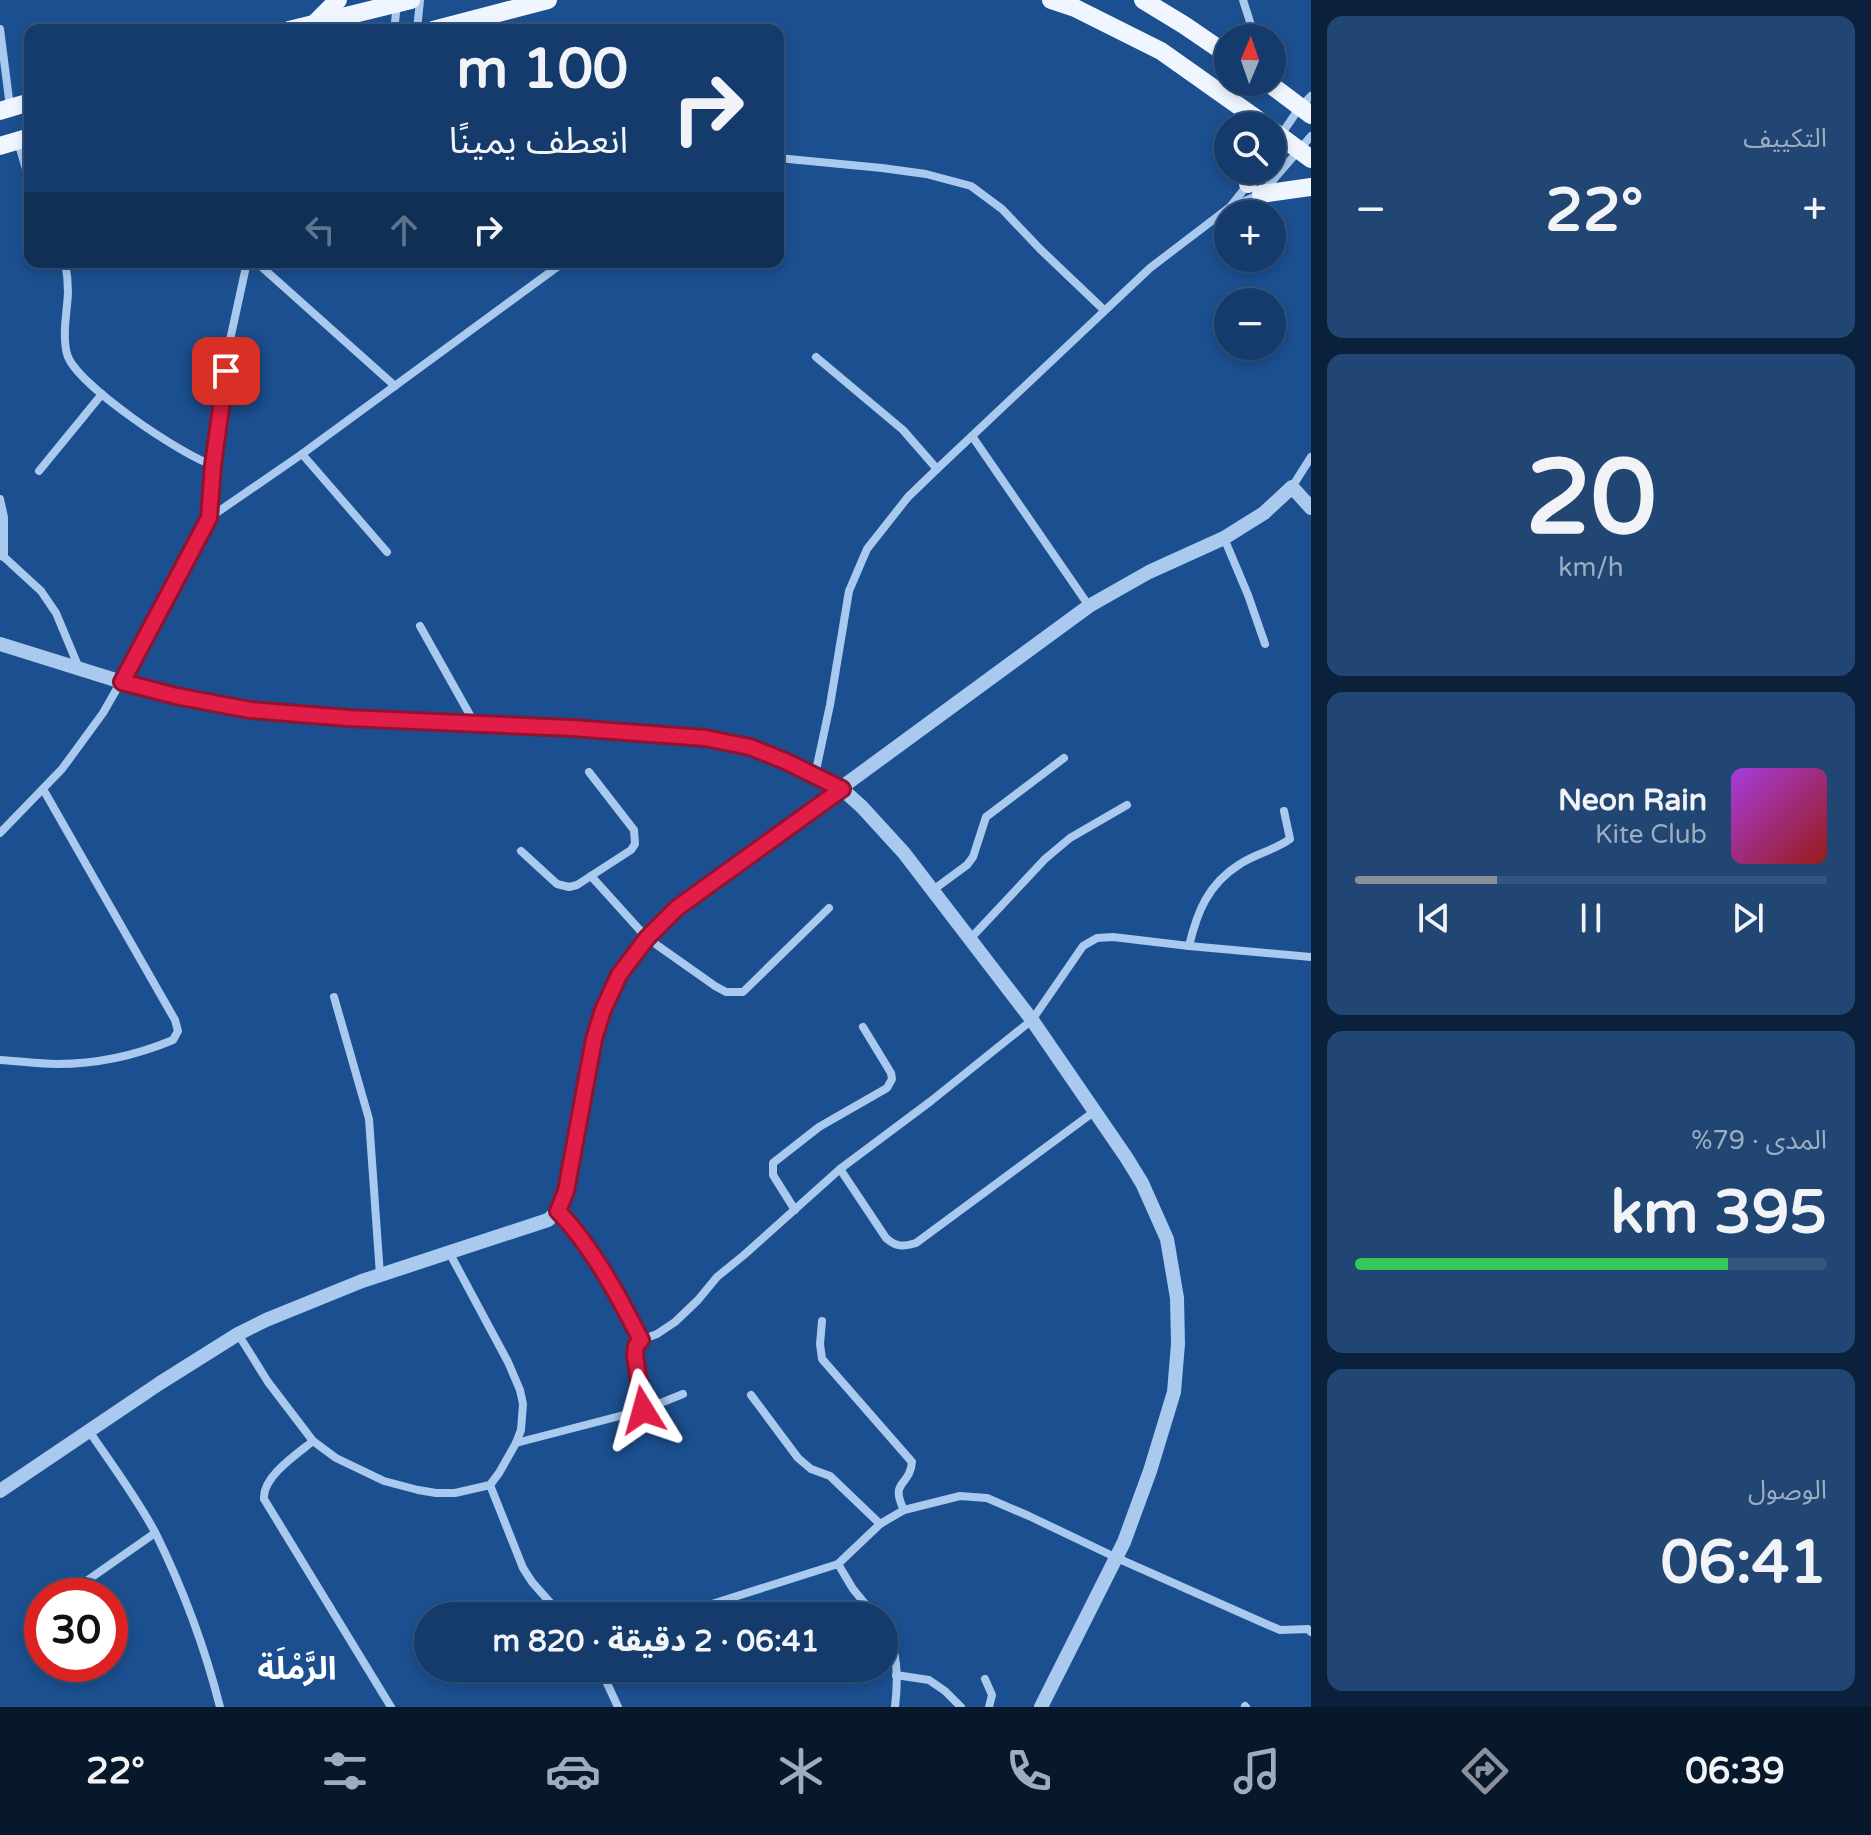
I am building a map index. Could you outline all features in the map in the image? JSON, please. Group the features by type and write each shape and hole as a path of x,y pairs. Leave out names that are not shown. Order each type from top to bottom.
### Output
{"main road":[{"path":"315,23 338,0"},
{"path":"456,24 548,0"},
{"path":"1051,0 1075,8 1161,51 1247,112"},
{"path":"1143,0 1214,45"},
{"path":"311,24 402,1"},
{"path":"1286,93 1307,106"},
{"path":"1234,101 1238,112"},
{"path":"1286,140 1307,148"},
{"path":"1286,184 1311,187"}],"street":[{"path":"418,24 420,0"},
{"path":"1243,0 1251,24"},
{"path":"396,24 402,1"},
{"path":"0,29 5,110"},
{"path":"1286,124 1307,106"},
{"path":"16,141 24,165"},
{"path":"1286,161 1307,148"},
{"path":"784,159 926,174 971,186 1002,209 1104,310"},
{"path":"1236,200 1250,184"},
{"path":"1236,200 1250,184"},
{"path":"815,775 849,591 867,549 908,497 1104,310 1150,268 1214,219"},
{"path":"66,268 68,356 102,394 169,441 204,463 213,465"},
{"path":"0,833 70,759 103,713 209,518 230,340 246,268"},
{"path":"263,268 395,386"},
{"path":"209,518 302,454 556,268"},
{"path":"816,357 903,430 937,469"},
{"path":"39,471 102,394"},
{"path":"972,436 1089,606"},
{"path":"302,454 387,552"},
{"path":"0,1491 238,1334 380,1275 548,1220 558,1211 566,1191 594,1039 603,1010 619,975 647,938 677,908 1089,606 1149,572 1224,538 1264,513 1292,487 1311,457"},
{"path":"1292,487 1311,508"},
{"path":"0,499 4,517 2,556 41,591 56,613 79,668"},
{"path":"1224,538 1265,644"},
{"path":"420,626 476,725"},
{"path":"0,644 122,682 250,710 572,728 705,738 750,747 842,789 885,831 1032,1020 1095,1111 1142,1183 1167,1239 1177,1298 1178,1344 1174,1392 1150,1471 1117,1558 1041,1707"},
{"path":"933,890 973,857 986,817 1064,758"},
{"path":"521,851 562,887 577,885 631,850 635,844 634,830 589,772"},
{"path":"0,1060 55,1064 103,1060 154,1048 173,1040 178,1031 175,1020 43,789"},
{"path":"970,939 1045,859 1070,838 1127,805"},
{"path":"1189,946 1195,919 1217,882 1240,864 1290,839 1284,811"},
{"path":"591,876 647,938 726,992 743,992 829,908"},
{"path":"643,1410 635,1355 636,1346 641,1340 675,1322 717,1277 840,1169 1032,1020 1083,946 1097,938 1113,937 1311,957"},
{"path":"334,997 369,1119 380,1275"},
{"path":"795,1210 773,1175 773,1163 819,1127 890,1084 891,1073 863,1027"},
{"path":"840,1169 886,1238 894,1245 904,1246 916,1243 1095,1111"},
{"path":"558,1211 576,1230 591,1253 641,1340"},
{"path":"238,1334 268,1382 313,1441 336,1458 384,1481 418,1490 455,1493 490,1485 521,1430 520,1390 449,1252"},
{"path":"822,1321 822,1359 912,1462 911,1470 898,1491 904,1510"},
{"path":"516,1443 643,1410 683,1394"},
{"path":"751,1395 798,1458 811,1469 830,1476 880,1524"},
{"path":"89,1431 155,1533 189,1611 220,1707"},
{"path":"313,1441 270,1480 263,1492 264,1499 391,1707"},
{"path":"490,1485 523,1568 550,1602"},
{"path":"718,1602 838,1564 880,1524 904,1510 960,1496 987,1498 1280,1630 1308,1629 1311,1632"},
{"path":"91,1578 155,1533"},
{"path":"838,1564 864,1602"},
{"path":"898,1675 929,1680 961,1707"},
{"path":"985,1679 992,1695 989,1707"},
{"path":"606,1682 618,1707"},
{"path":"895,1707 897,1682"}],"district":[{"name":"الرَّمْلَة","path":"297,1668"}],"route":[{"path":"226,371 209,518 122,682 250,710 705,738 750,747 842,789 677,908 647,938 619,975 603,1010 594,1039 566,1191 558,1211 576,1230 641,1340 636,1346 635,1355 643,1410"}]}
